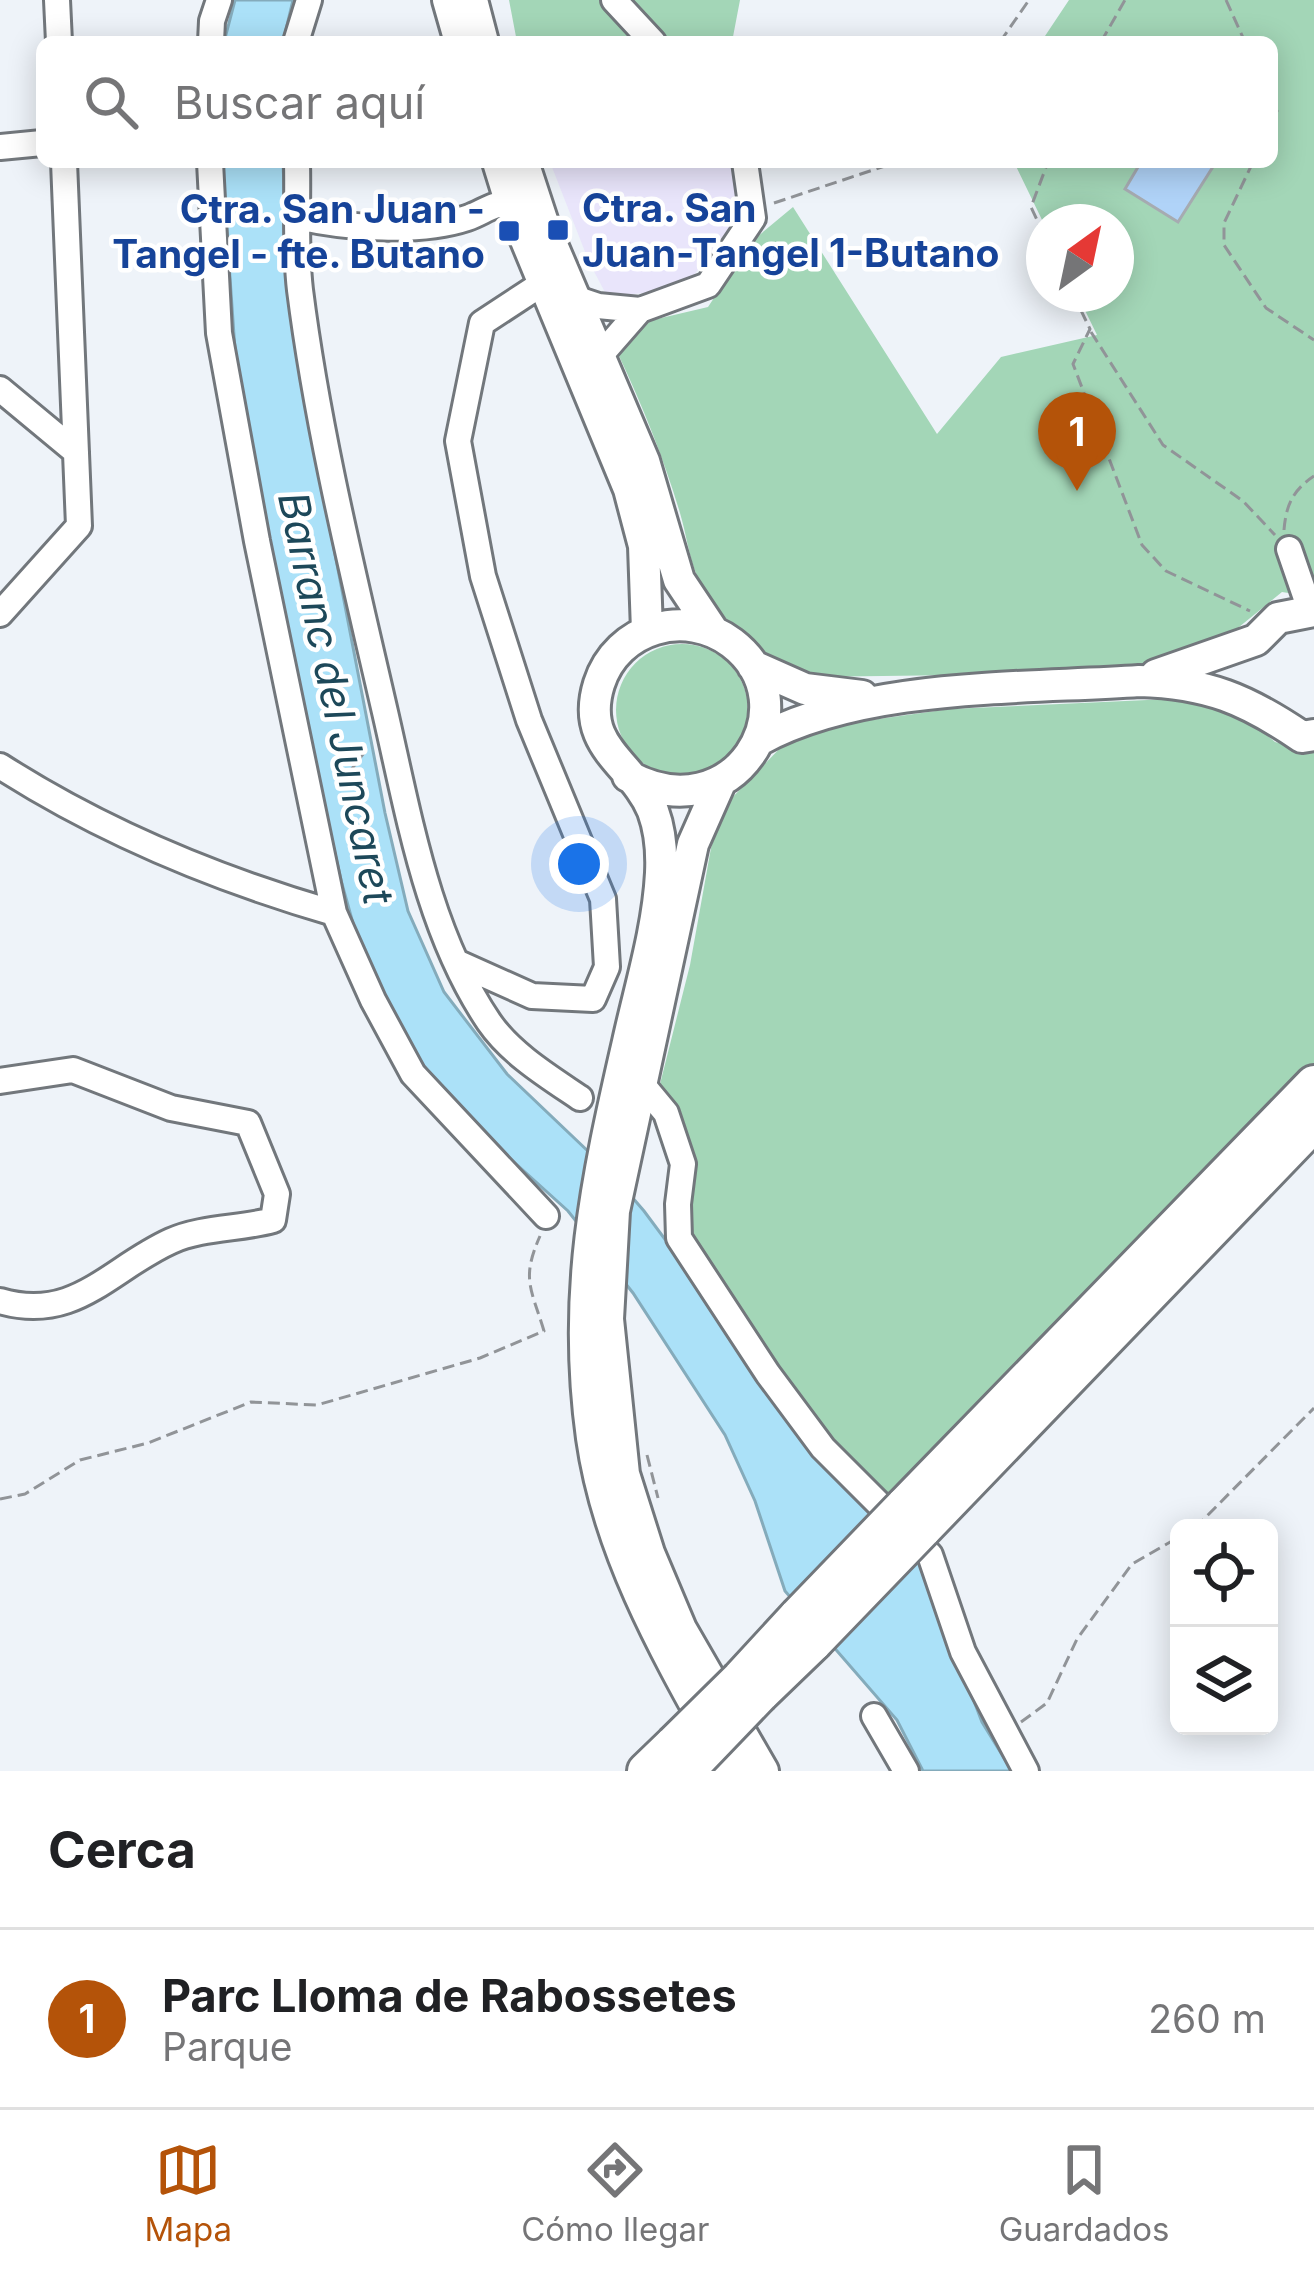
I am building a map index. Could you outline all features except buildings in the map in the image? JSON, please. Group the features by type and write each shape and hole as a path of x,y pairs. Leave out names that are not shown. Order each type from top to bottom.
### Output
{"highway":[{"path":"646,1771 682,1761 1314,1084"},
{"path":"913,1518 1314,1123"}],"main road":[{"path":"448,0 458,36"},
{"path":"472,0 481,36"},
{"path":"500,168 629,489 644,546 647,631"},
{"path":"525,168 574,298 644,461 680,580 713,631"},
{"path":"1139,681 1256,627 1312,610"},
{"path":"628,776 649,788 697,792 720,783 749,757 759,740 764,715 762,690 752,666 736,646 713,631 692,625 647,631 609,662 598,685 599,735 610,758 652,808 661,845 661,876 617,1142 608,1319 615,1409 634,1510 681,1629 763,1771"},
{"path":"1254,705 1246,669 1256,627"},
{"path":"752,666 805,689 880,699"},
{"path":"759,740 806,717 880,699 1139,681 1181,682 1254,705 1302,737 1314,735"},
{"path":"720,783 693,844 642,1084 617,1142 587,1241 583,1358 593,1443 613,1526 659,1638 732,1771"}],"street":[{"path":"57,0 58,36"},
{"path":"212,36 219,0"},
{"path":"298,36 309,0"},
{"path":"614,0 647,36"},
{"path":"0,146 36,143"},
{"path":"0,614 79,526 64,168"},
{"path":"211,168 219,333 334,913 413,1074 544,1224"},
{"path":"297,168 299,286 358,594 420,861 456,962 491,1025 530,1064 580,1098"},
{"path":"574,298 640,310 708,285 753,218 746,168"},
{"path":"298,217 345,228 405,226 467,218 493,203 511,203"},
{"path":"456,962 532,996 592,999 607,967 603,899 529,720 483,576 458,441 482,323 543,283"},
{"path":"599,356 640,310"},
{"path":"0,389 76,452"},
{"path":"1289,549 1312,610"},
{"path":"0,766 59,804 185,862 334,913"},
{"path":"0,1081 73,1070 171,1108 248,1123 277,1194 273,1220 175,1238 70,1304 18,1306 0,1301"},
{"path":"642,1084 666,1113 683,1164 679,1238 823,1448 930,1555 963,1652 1026,1771"},
{"path":"874,1716 906,1771"}],"path":[{"path":"1004,36 1029,0"},
{"path":"1104,36 1125,0"},
{"path":"1226,0 1242,36"},
{"path":"753,218 776,201 878,168"},
{"path":"1031,204 1046,168"},
{"path":"1249,168 1224,223 1224,244 1267,308 1314,340"},
{"path":"1082,312 1163,446 1243,501 1289,549"},
{"path":"1090,329 1072,364 1142,545 1166,572 1256,627"},
{"path":"1289,549 1284,529 1287,508 1298,487 1314,476"},
{"path":"0,1499 25,1494 80,1460 148,1443 251,1402 317,1405 480,1358 544,1330 528,1279 528,1264 544,1224"},
{"path":"1204,1519 1314,1408"},
{"path":"643,1439 659,1503"},
{"path":"1005,1733 1047,1703 1077,1639 1132,1564 1170,1542"}],"shaded area":[{"path":"552,168 759,168 740,214 691,279 645,293 607,296"}],"green space":[{"path":"509,0 740,0 733,36 665,36 659,30 649,36 516,36"},
{"path":"1069,0 1314,0 1314,597 1282,592 1223,640 1141,668 805,677 743,635 717,607 694,569 660,453 619,356 640,323 708,307 751,242 793,207 937,434 1001,357 1097,335 1086,312 1134,312 1134,204 1034,204 1017,168 1278,168 1278,36 1045,36"},
{"path":"682,644 707,649 729,663 743,685 748,710 743,735 729,757 707,771 682,776 657,771 635,757 621,735 616,710 621,685 635,663 657,649"},
{"path":"1169,699 1240,713 1275,742 1314,752 1314,1067 888,1502 824,1445 679,1238 683,1164 656,1100 690,965 711,848 725,805 786,742 807,729 950,709"}],"water":[{"path":"235,0 293,0 284,36 226,36"},
{"name":"Barranc del Juncaret","path":"222,168 283,168 288,290 297,357 385,813 408,911 444,992 507,1074 644,1211 919,1557 982,1722 1012,1771 923,1771 897,1720 785,1591 755,1501 725,1435 633,1293 568,1211 462,1115 413,1052 363,959 342,884 288,648 235,350"}],"place":[{"name":"Ctra. San Juan-Tangel 1-Butano","path":"558,230"},
{"name":"Ctra. San Juan - Tangel - fte. Butano","path":"509,231"},
{"name":"Parc Lloma de Rabossetes","path":"1077,491"}]}
